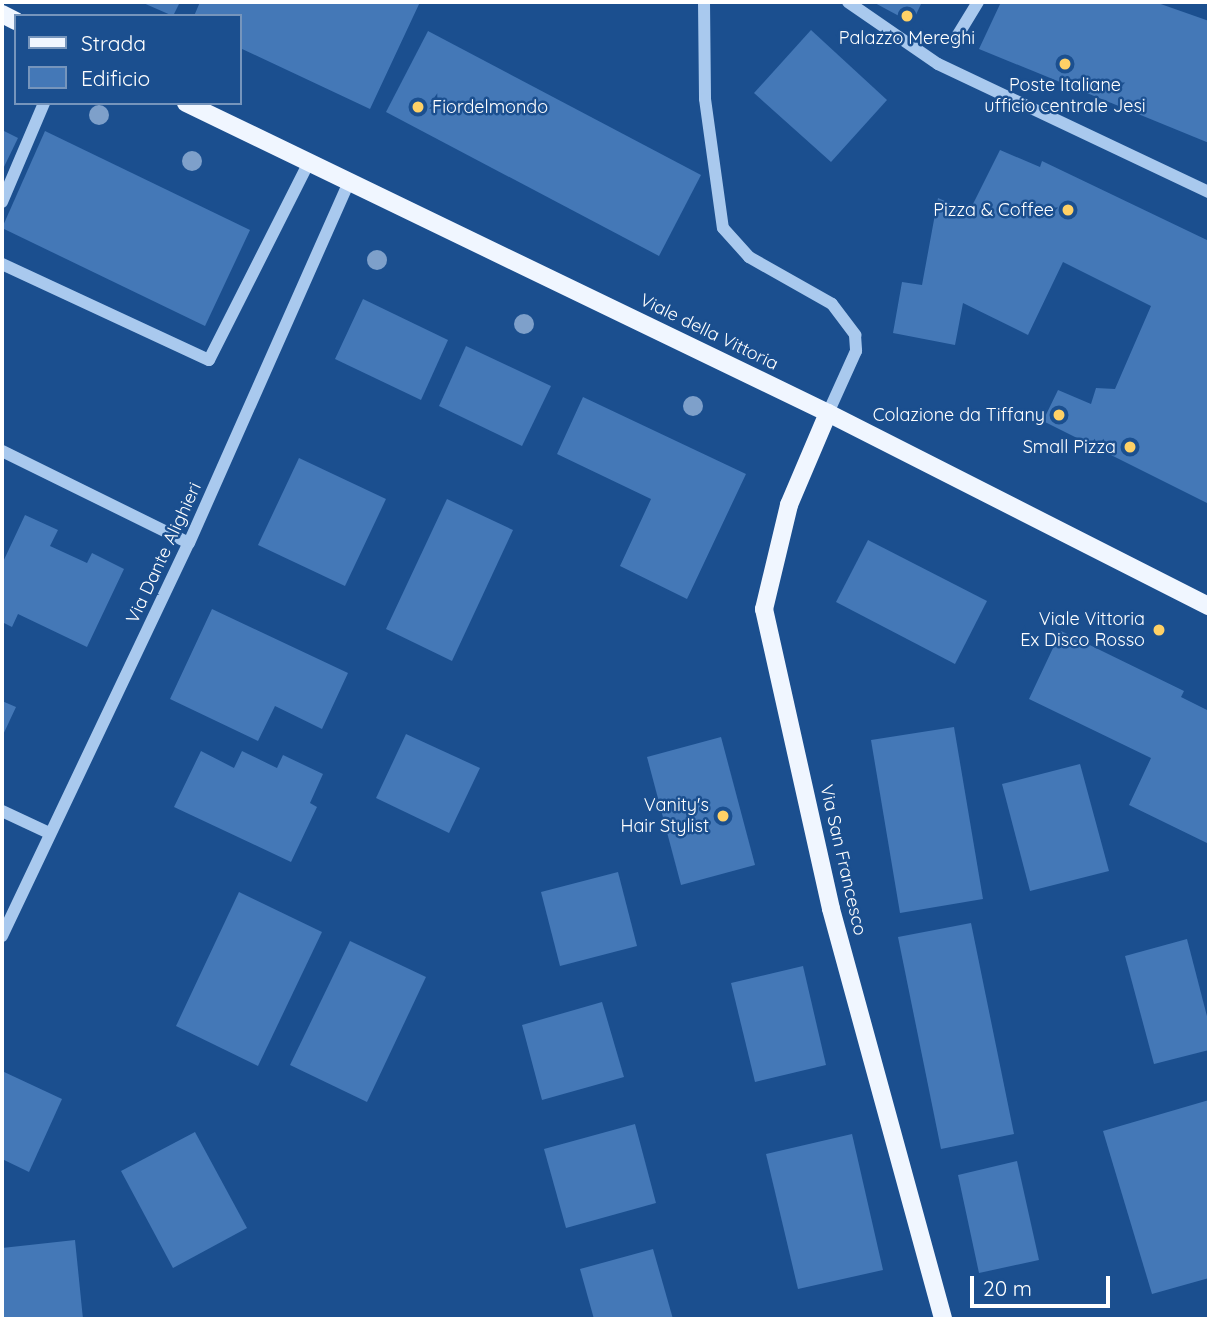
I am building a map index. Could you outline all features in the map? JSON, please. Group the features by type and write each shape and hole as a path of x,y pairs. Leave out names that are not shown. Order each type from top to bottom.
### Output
{"main road":[{"name":"Viale della Vittoria","path":"190,105 828,413 1209,606"},
{"name":"Via San Francesco","path":"828,413 789,505 764,609 831,909 943,1319"}],"street":[{"path":"704,2 705,99 723,228 750,257 832,304 855,335 856,351 828,413"},
{"path":"848,2 938,64 1209,192"},
{"path":"956,38 978,2"},
{"path":"2,202 43,105"},
{"path":"2,264 209,360 309,162"},
{"name":"Via Dante Alighieri","path":"2,936 189,544 349,182"},
{"path":"2,451 189,544"},
{"path":"2,811 49,833"}],"building":[{"path":"141,2 180,2 174,14"},
{"path":"200,2 420,2 370,109 242,49 242,14 195,14"},
{"name":"Palazzo Mereghi","path":"873,2 922,2 912,23"},
{"path":"1001,2 1155,2 1209,21 1209,143 979,49"},
{"path":"811,30 887,100 831,162 754,93"},
{"path":"428,31 701,175 659,256 386,112"},
{"path":"2,130 18,138 2,171"},
{"path":"45,131 250,230 205,326 2,228"},
{"path":"1000,150 1040,167 1042,161 1209,241 1209,504 1043,421 1058,390 1091,404 1096,388 1115,389 1151,306 1063,262 1028,335 963,303 955,345 893,333 902,282 922,285 938,198 969,212"},
{"path":"363,299 448,340 421,400 335,359"},
{"path":"466,346 551,386 522,446 439,406"},
{"path":"583,397 746,474 687,599 620,566 651,499 557,454"},
{"path":"299,458 386,499 345,586 258,545"},
{"path":"447,499 513,530 452,661 386,629"},
{"path":"25,515 58,530 50,546 87,563 92,553 124,569 87,647 18,614 12,627 2,622 2,564"},
{"path":"868,540 987,601 955,664 836,602"},
{"path":"212,609 348,673 322,729 275,706 258,741 170,699"},
{"path":"1061,631 1184,691 1181,697 1209,711 1209,844 1129,805 1151,758 1029,699"},
{"path":"2,701 16,707 2,737"},
{"path":"954,727 983,899 900,913 871,740"},
{"path":"406,734 480,768 449,833 376,798"},
{"path":"721,737 755,865 681,885 647,757"},
{"path":"201,751 234,768 242,751 277,768 283,755 323,774 310,803 317,807 291,862 174,807"},
{"path":"1080,764 1109,871 1030,891 1002,784"},
{"path":"618,872 637,946 560,966 541,892"},
{"path":"239,892 322,932 258,1066 176,1026"},
{"path":"971,923 1014,1134 941,1149 898,937"},
{"path":"1187,939 1209,1024 1209,1050 1154,1064 1125,956"},
{"path":"350,941 426,977 367,1102 290,1065"},
{"path":"803,966 826,1065 755,1082 731,983"},
{"path":"602,1002 624,1077 542,1100 522,1025"},
{"path":"2,1071 62,1099 29,1172 2,1159"},
{"path":"1209,1100 1209,1278 1152,1294 1103,1131"},
{"path":"635,1124 656,1203 566,1228 544,1149"},
{"path":"195,1132 247,1228 173,1268 121,1171"},
{"path":"852,1134 883,1270 798,1289 766,1154"},
{"path":"1017,1161 1039,1260 979,1273 958,1175"},
{"path":"75,1240 83,1319 2,1319 2,1248"},
{"path":"653,1249 673,1319 594,1319 580,1269"}],"place":[{"name":"Palazzo Mereghi","path":"907,16"},
{"name":"Poste Italiane ufficio centrale Jesi","path":"1065,64"},
{"name":"Fiordelmondo","path":"418,107"},
{"name":"Pizza & Coffee","path":"1068,210"},
{"name":"Colazione da Tiffany","path":"1059,415"},
{"name":"Small Pizza","path":"1130,447"},
{"name":"Viale Vittoria Ex Disco Rosso","path":"1159,630"},
{"name":"Vanity's Hair Stylist","path":"723,816"}]}
